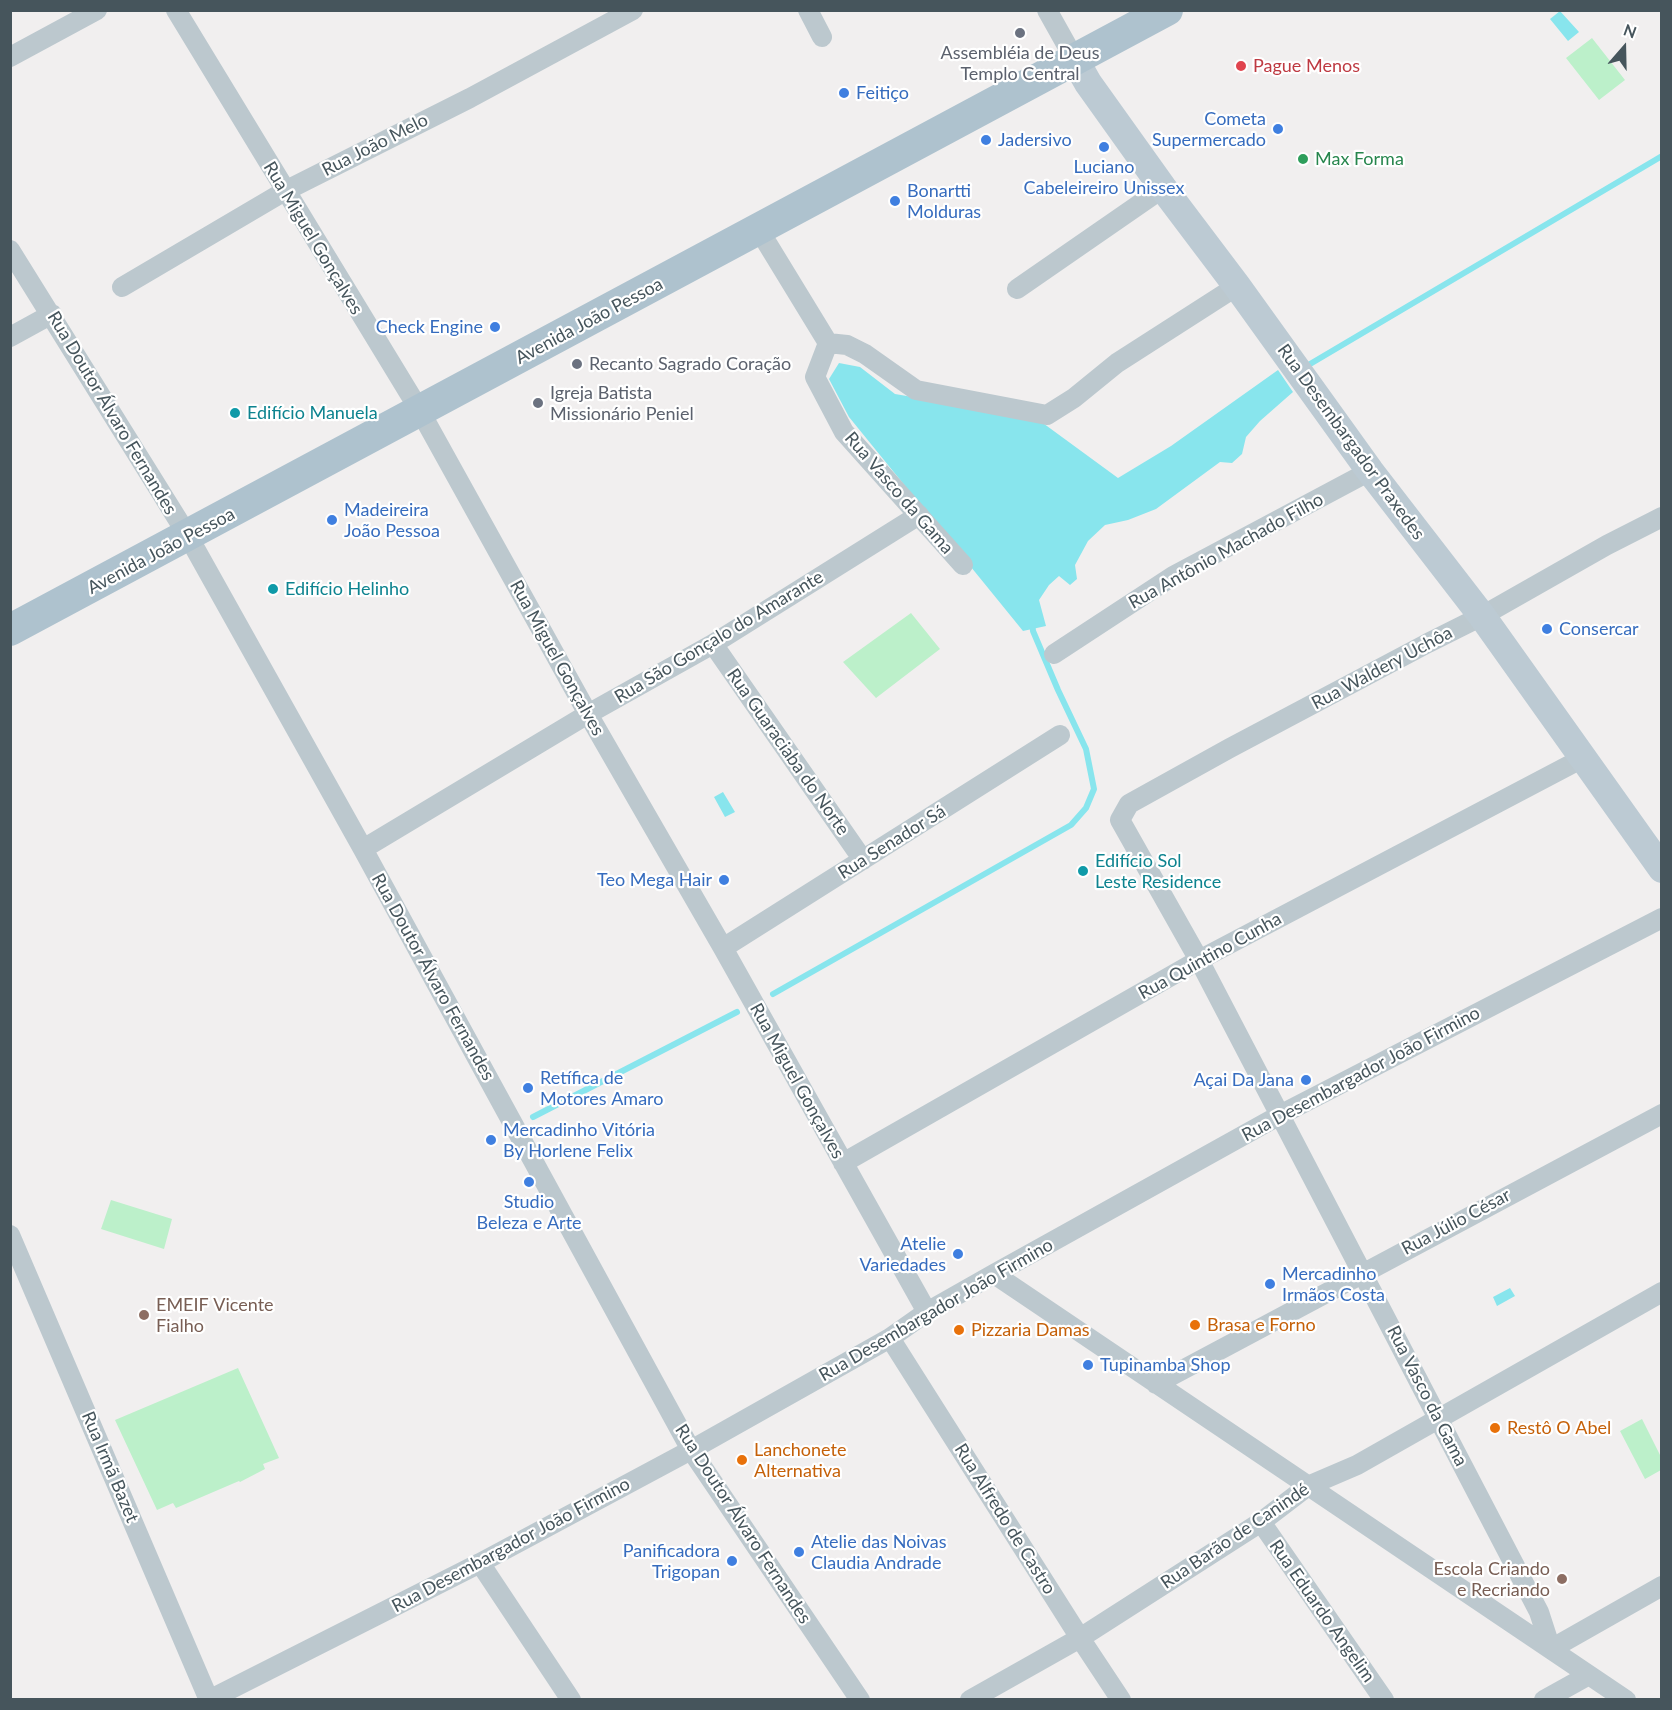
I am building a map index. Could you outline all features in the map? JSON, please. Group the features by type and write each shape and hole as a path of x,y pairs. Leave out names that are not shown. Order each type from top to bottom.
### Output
{"main road":[{"name":"Avenida João Pessoa","path":"10,630 1167,10"}],"street":[{"path":"10,57 97,10"},
{"name":"Rua Miguel Gonçalves","path":"176,10 420,411 588,714 746,988 927,1312"},
{"name":"Rua João Melo","path":"122,287 285,191 470,98 633,10"},
{"path":"808,10 822,37"},
{"name":"Rua Desembargador Praxedes","path":"1047,10 1088,83 1163,188 1237,286 1370,471 1482,616 1662,869"},
{"path":"1017,289 1163,188"},
{"path":"759,230 828,343 847,345 865,354 915,390 1047,415 1074,398 1117,363 1237,286"},
{"name":"Rua Doutor Álvaro Fernandes","path":"10,250 52,314 188,536 363,849 691,1450 860,1700"},
{"path":"10,338 52,314"},
{"name":"Rua Vasco da Gama","path":"828,343 815,376 844,432 963,565"},
{"name":"Rua Antônio Machado Filho","path":"1054,654 1173,576 1370,471"},
{"name":"Rua São Gonçalo do Amarante","path":"363,849 588,714 713,644 919,515"},
{"name":"Rua Waldery Uchôa","path":"1125,830 1120,820 1129,804 1482,616 1607,544 1662,517"},
{"name":"Rua Guaraciaba do Norte","path":"713,644 863,860"},
{"name":"Rua Senador Sá","path":"723,948 1060,735"},
{"name":"Rua Quintino Cunha","path":"843,1163 1199,960 1583,758"},
{"name":"Rua Vasco da Gama","path":"1125,830 1199,960 1539,1612 1551,1649"},
{"name":"Rua Desembargador João Firmino","path":"209,1700 480,1563 691,1450 890,1338 927,1312 1280,1115 1662,918"},
{"name":"Rua Júlio César","path":"1155,1384 1662,1114"},
{"name":"Rua Irmã Bazet","path":"10,1235 209,1700"},
{"path":"994,1274 1626,1700"},
{"name":"Rua Barão de Canindé","path":"970,1700 1080,1638 1261,1522 1308,1486 1357,1465 1662,1292"},
{"name":"Rua Alfredo de Castro","path":"890,1338 1121,1700"},
{"name":"Rua Eduardo Angelim","path":"1261,1522 1384,1700"},
{"path":"480,1563 571,1700"},
{"path":"1551,1649 1662,1586"},
{"path":"1544,1700 1589,1675"}],"green space":[{"path":"1592,38 1625,80 1599,100 1566,58"},
{"path":"911,613 940,649 876,698 843,662"},
{"path":"111,1200 172,1219 164,1249 101,1229"},
{"path":"238,1368 279,1458 263,1464 265,1469 240,1482 176,1508 173,1503 157,1510 115,1420"},
{"path":"1642,1419 1661,1457 1661,1470 1645,1479 1620,1431"}],"water":[{"path":"1560,11 1579,32 1568,41 1550,19"},
{"path":"839,363 860,367 895,394 1036,418 1118,478 1171,446 1278,370 1293,392 1260,421 1246,437 1242,454 1232,463 1220,462 1156,509 1128,520 1105,525 1088,541 1075,565 1077,579 1070,585 1059,576 1049,585 1039,600 1046,626 1023,631 849,417 829,379"},
{"path":"723,792 735,812 725,817 714,797"},
{"path":"1510,1288 1515,1296 1497,1306 1493,1297"}],"waterway":[{"path":"1305,367 1662,156"},
{"path":"773,994 1071,825 1086,808 1094,789 1086,749 1033,631 1032,621"},
{"path":"533,1117 737,1012"}],"place":[{"name":"Assembléia de Deus Templo Central","path":"1020,33"},
{"name":"Pague Menos","path":"1241,66"},
{"name":"Feitiço","path":"844,93"},
{"name":"Cometa Supermercado","path":"1278,129"},
{"name":"Jadersivo","path":"986,140"},
{"name":"Luciano Cabeleireiro Unissex","path":"1104,147"},
{"name":"Max Forma","path":"1303,159"},
{"name":"Bonartti Molduras","path":"895,201"},
{"name":"Check Engine","path":"495,327"},
{"name":"Recanto Sagrado Coração","path":"577,364"},
{"name":"Igreja Batista Missionário Peniel","path":"538,403"},
{"name":"Edifício Manuela","path":"235,413"},
{"name":"Madeireira João Pessoa","path":"332,520"},
{"name":"Edifício Helinho","path":"273,589"},
{"name":"Consercar","path":"1547,629"},
{"name":"Edifício Sol Leste Residence","path":"1083,871"},
{"name":"Teo Mega Hair","path":"724,880"},
{"name":"Açai Da Jana","path":"1306,1080"},
{"name":"Retífica de Motores Amaro","path":"528,1088"},
{"name":"Mercadinho Vitória By Horlene Felix","path":"491,1140"},
{"name":"Studio Beleza e Arte","path":"529,1182"},
{"name":"Atelie Variedades","path":"958,1254"},
{"name":"Mercadinho Irmãos Costa","path":"1270,1284"},
{"name":"EMEIF Vicente Fialho","path":"144,1315"},
{"name":"Brasa e Forno","path":"1195,1325"},
{"name":"Pizzaria Damas","path":"959,1330"},
{"name":"Tupinamba Shop","path":"1088,1365"},
{"name":"Restô O Abel","path":"1495,1428"},
{"name":"Lanchonete Alternativa","path":"742,1460"},
{"name":"Atelie das Noivas Claudia Andrade","path":"799,1552"},
{"name":"Panificadora Trigopan","path":"732,1561"},
{"name":"Escola Criando e Recriando","path":"1562,1579"}]}
